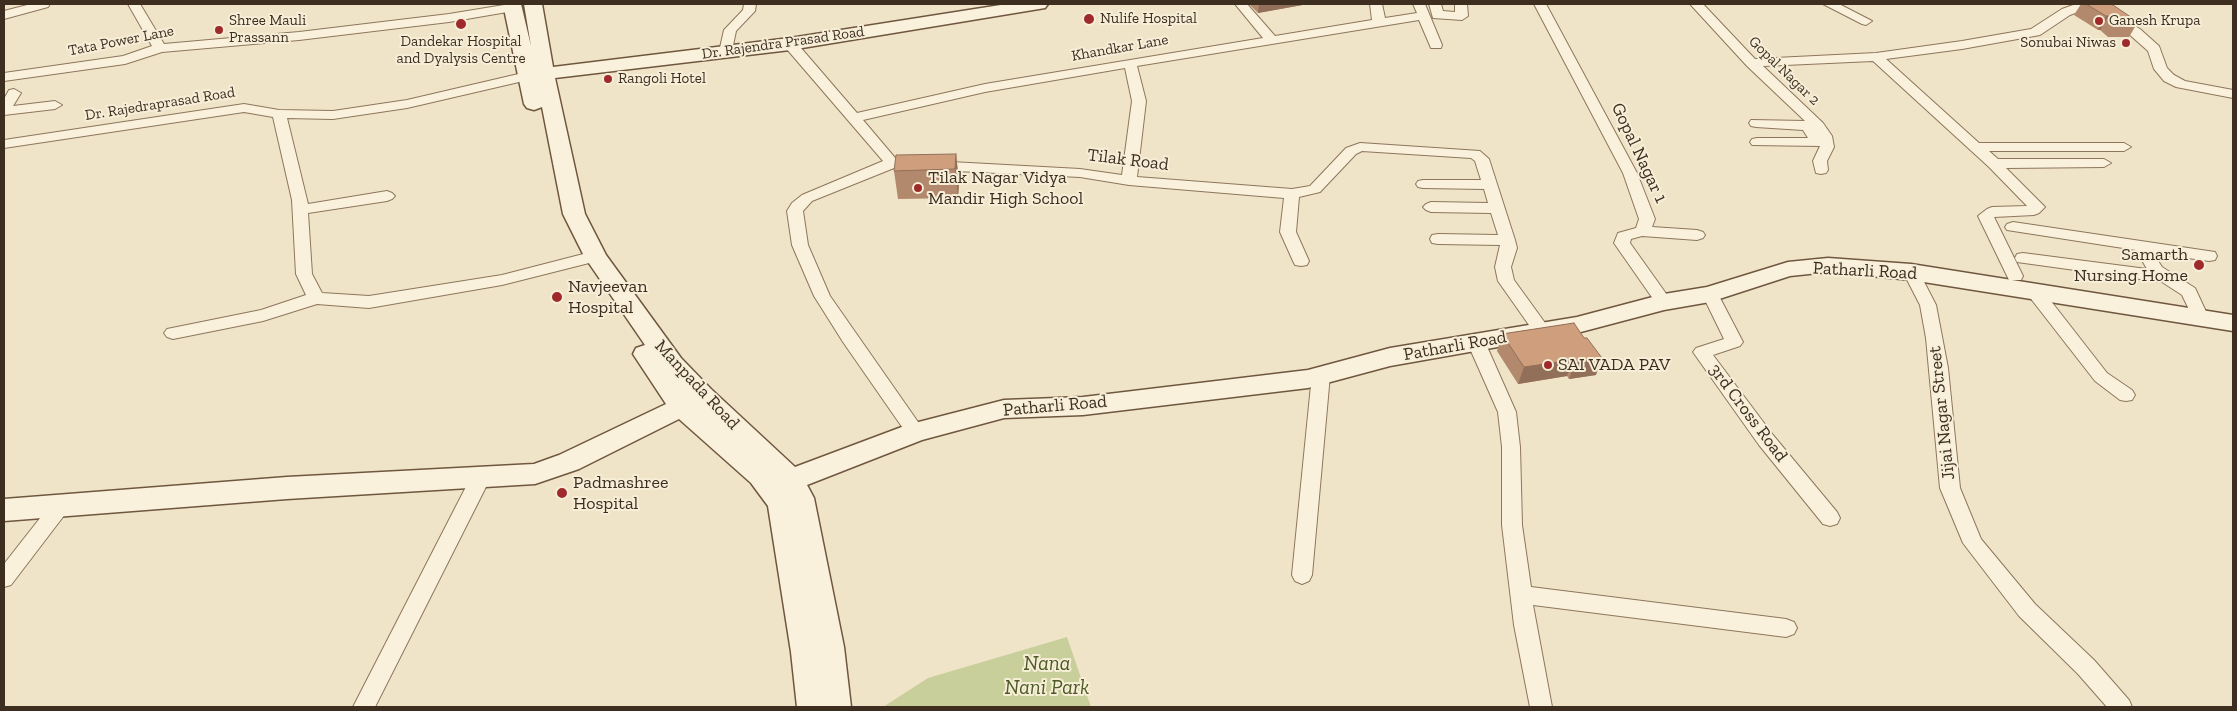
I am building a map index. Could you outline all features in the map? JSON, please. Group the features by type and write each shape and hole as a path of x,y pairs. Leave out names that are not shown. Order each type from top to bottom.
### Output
{"street":[{"path":"4,15 44,4"},
{"path":"134,4 160,48"},
{"path":"448,4 450,18"},
{"name":"Manpada Road","path":"532,4 535,74 557,202 567,233 588,258 692,402 781,484 800,498 828,647 835,707"},
{"path":"726,52 730,30 749,11 750,4"},
{"name":"Dr. Rajendra Prasad Road","path":"535,74 790,44 1039,4"},
{"path":"1241,4 1272,41"},
{"path":"1376,4 1379,23"},
{"path":"1434,4 1437,15 1462,16 1461,4"},
{"name":"Gopal Nagar 1","path":"1540,4 1630,173 1647,219 1642,232"},
{"name":"Gopal Nagar 2","path":"1696,4 1813,126 1825,136 1827,147 1820,161 1821,170"},
{"path":"1829,4 1866,21"},
{"name":"Tata Power Lane","path":"4,77 125,60 160,48 299,36 450,18 512,5"},
{"name":"Manpada Road","path":"512,5 535,74"},
{"path":"1752,63 1876,57 2035,32 2066,12 2090,7 2124,23 2146,40 2154,48 2161,69 2169,78 2181,84 2233,94"},
{"path":"1421,10 1436,45"},
{"name":"Khandkar Lane","path":"854,118 985,88 1379,23 1421,10"},
{"path":"790,44 892,163 807,198 801,202 795,211 800,245 822,296 849,338 916,432"},
{"path":"1876,57 1994,164 2037,207 2030,210 1992,212 1986,216 2015,276"},
{"path":"1129,182 1140,101 1130,63"},
{"name":"Dr. Rajedraprasad Road","path":"4,144 244,108 279,114 333,115 407,104 535,74"},
{"path":"4,111 14,94"},
{"path":"4,111 55,105"},
{"path":"279,114 300,200 304,274 316,298"},
{"path":"1756,123 1813,126 1818,142 1757,142"},
{"path":"1975,147 2124,146"},
{"name":"Tilak Road","path":"892,163 1080,173 1129,182 1292,194 1315,189 1351,151 1360,147 1468,152 1475,154 1482,159 1490,185"},
{"path":"1994,164 2027,162 2104,163"},
{"path":"1423,184 1490,185 1509,248 1503,267 1506,281 1542,331"},
{"path":"1292,194 1288,232 1301,261"},
{"path":"300,210 387,196"},
{"path":"1436,209 1498,209"},
{"path":"2030,210 2043,232"},
{"path":"2013,227 2209,256"},
{"path":"1664,302 1622,243 1624,236 1642,232 1697,234"},
{"path":"1438,239 1507,240"},
{"path":"2142,246 2152,267 2164,277 2181,285 2189,292 2201,318"},
{"path":"173,333 263,316 316,298 368,302 502,280 588,258"},
{"path":"2024,258 2164,277"},
{"name":"Patharli Road","path":"781,484 916,432 1004,409 1083,406 1308,379 1390,357 1577,325 1664,302 1710,294 1788,269 1828,265 1911,272 2233,323"},
{"name":"Jijai Nagar Street","path":"1911,272 1928,304 1935,338 1950,488 1973,543 2028,610 2086,667 2121,707"},
{"path":"2034,291 2101,377 2126,394"},
{"name":"3rd Cross Road","path":"1710,294 1734,342 1702,352 1766,440 1830,518"},
{"path":"1476,342 1506,412 1510,447 1512,525 1525,625 1541,707"},
{"path":"1302,575 1321,376"},
{"path":"4,510 62,504 535,474 553,469 692,402"},
{"path":"364,707 481,477"},
{"name":"Manpada Road","path":"781,484 782,504 807,652 813,707"},
{"path":"4,579 62,504"},
{"path":"1522,595 1786,628"}],"green space":[{"name":"Nana Nani Park","path":"1067,637 1091,707 883,707 928,678"}],"building":[{"path":"2086,4 2113,5 2138,22 2117,22"},
{"path":"956,154 955,169 894,171 896,155"},
{"path":"1574,323 1584,338 1587,338 1602,358 1575,363 1573,360 1524,367 1502,334"}],"place":[{"name":"Nulife Hospital","path":"1089,19"},
{"name":"Ganesh Krupa","path":"2099,21"},
{"name":"Dandekar Hospital and Dyalysis Centre","path":"461,24"},
{"name":"Shree Mauli Prassann","path":"219,30"},
{"name":"Sonubai Niwas","path":"2126,43"},
{"name":"Rangoli Hotel","path":"608,79"},
{"name":"Tilak Nagar Vidya Mandir High School","path":"918,188"},
{"name":"Samarth Nursing Home","path":"2199,265"},
{"name":"Navjeevan Hospital","path":"557,297"},
{"name":"SAI VADA PAV","path":"1548,365"},
{"name":"Padmashree Hospital","path":"562,493"}]}
